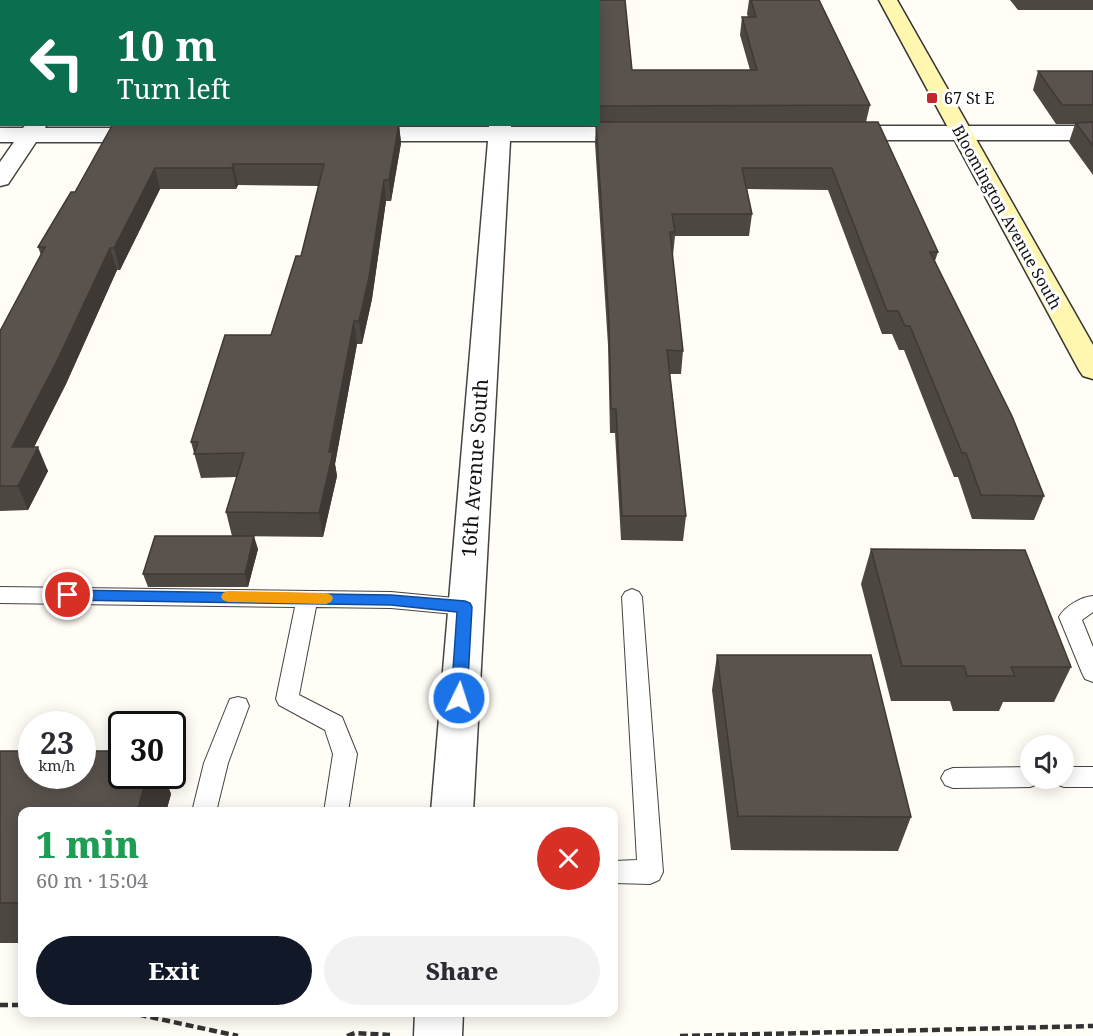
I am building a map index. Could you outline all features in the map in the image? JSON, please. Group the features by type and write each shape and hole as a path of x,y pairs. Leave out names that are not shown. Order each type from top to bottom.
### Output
{"street":[{"name":"Bloomington Avenue South","path":"888,0 959,132 1093,370"},
{"path":"335,135 500,129 667,134"},
{"name":"16th Avenue South","path":"452,807 500,129"},
{"path":"0,135 34,130 171,135"},
{"path":"0,179 34,130"},
{"path":"822,133 1093,133"},
{"path":"438,1036 439,1017"}],"lane":[{"path":"0,595 391,600 465,607"},
{"path":"618,872 650,872 632,597"},
{"path":"307,598 287,699 334,724 345,754 337,807"},
{"path":"1093,604 1089,604 1070,617 1093,673"},
{"path":"205,807 216,763 238,706"},
{"path":"953,778 1020,777"},
{"path":"1074,777 1093,777"}],"path":[{"path":"0,1005 18,1005"},
{"path":"150,1017 238,1036"},
{"path":"680,1036 1093,1026"},
{"path":"347,1036 356,1034 400,1036"}],"building":[{"path":"600,0 625,0 632,70 757,70 742,17 756,17 751,0 819,0 870,105 600,106"},
{"path":"1038,71 1093,71 1093,105 1062,105"},
{"path":"600,122 878,122 938,252 930,252 1012,416 1044,496 981,495 966,453 962,453 910,326 905,326 898,311 887,311 832,168 742,168 752,214 672,214 675,232 670,232 683,351 667,350 686,516 622,516 616,409 611,409 609,321 596,126 600,126"},
{"path":"1093,122 1093,146 1076,123"},
{"path":"112,126 399,126 389,180 384,180 369,277 359,321 354,321 329,452 333,452 319,513 226,512 244,453 194,454 198,442 191,442 225,335 271,335 296,256 301,256 324,164 233,164 232,168 155,168 114,248 110,248 57,361 12,447 38,447 18,486 0,486 0,331 45,247 38,247 71,192 75,192"},
{"path":"155,536 254,536 245,574 143,574"},
{"path":"871,549 1025,550 1071,667 1011,667 1015,676 967,676 964,666 902,666"},
{"path":"717,655 871,655 911,817 738,816"},
{"path":"0,751 18,751 18,789 96,789 96,751 108,751 108,789 143,789 138,807 18,807 18,903 0,903"}],"slow traffic":[{"path":"228,597 326,598"}],"place":[{"name":"67 St E","path":"932,98"}],"route":[{"path":"68,595 391,600 465,607 459,698"}]}
